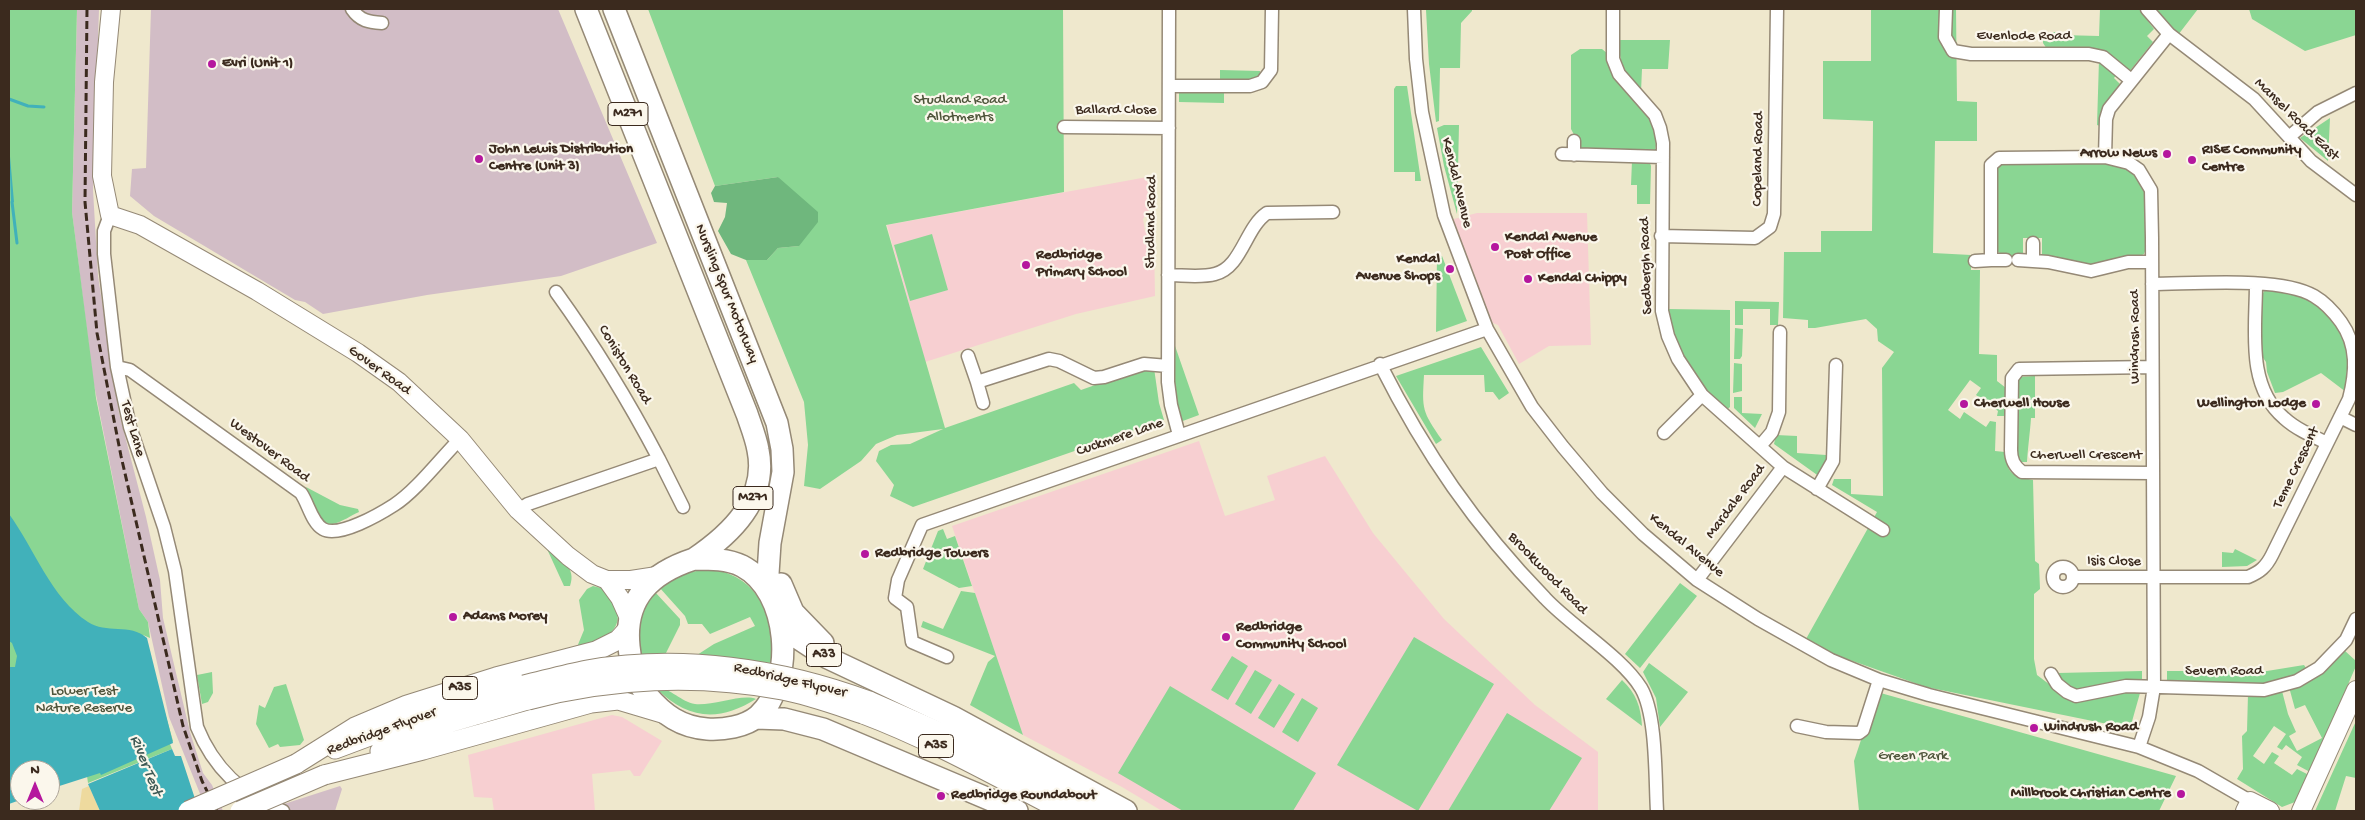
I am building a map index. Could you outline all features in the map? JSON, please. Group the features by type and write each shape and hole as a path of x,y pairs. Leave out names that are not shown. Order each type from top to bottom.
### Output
{"highway":[{"name":"Nursling Spur Motorway","path":"586,9 747,414 758,449 757,484 747,511 715,545 694,559"},
{"name":"Nursling Spur Motorway","path":"614,9 774,414 782,449 783,472 770,542 767,588"},
{"name":"M271","path":"783,472 785,501 778,559 785,597 797,618 815,638 870,677"},
{"path":"756,718 768,704 776,685 783,647 781,627 767,588 752,573 735,563 723,560 694,559 657,576 642,592 628,623 629,654 644,690 665,714 687,726 714,730 729,728 756,718 784,719 823,729 1014,811"},
{"name":"A33","path":"781,627 828,658 1012,747 1126,811"}],"main road":[{"name":"A35","path":"188,811 296,764 355,727 407,705 496,677 596,651 618,640 628,623"},
{"name":"Redbridge Flyover","path":"296,764 442,710 526,692 652,680 708,680 784,690 866,708 951,737 1094,811"},
{"name":"Redbridge Flyover","path":"324,775 526,692"},
{"name":"A35","path":"240,811 324,775 423,750 591,703 618,700 665,714"},
{"name":"Redbridge Flyover","path":"866,708 1063,811"}],"street":[{"name":"Test Lane","path":"111,9 104,82 102,176 110,215 104,231 104,254 117,367 130,427 164,527 175,571 197,728 205,747 227,776 247,792 281,810"},
{"path":"352,9 358,17 364,20 382,22"},
{"name":"Studland Road","path":"1169,9 1168,366 1170,405 1179,435"},
{"path":"1169,86 1250,86 1262,82 1271,70 1272,9"},
{"name":"Kendal Avenue","path":"1414,9 1416,59 1422,112 1444,214 1487,329 1532,407 1602,493 1636,528 1697,580 1758,619 1831,660 1879,680 2138,747 2198,771 2248,806"},
{"name":"Sedbergh Road","path":"1613,9 1613,59 1619,74 1655,115 1660,128 1663,157 1662,311 1668,336 1678,359 1702,395 1783,467 1883,530"},
{"name":"Copeland Road","path":"1661,236 1755,238 1770,227 1774,214 1777,9"},
{"name":"Evenlode Road","path":"1946,9 1945,37 1953,51 1971,54 2089,54 2103,57 2131,80"},
{"name":"Mansel Road East","path":"2147,9 2169,34 2254,99 2310,161 2356,195"},
{"path":"2105,157 2106,119 2109,109 2169,34"},
{"path":"2289,137 2318,112 2356,93"},
{"name":"Ballard Close","path":"1064,127 1169,128"},
{"path":"1574,141 1568,154 1663,157"},
{"name":"Windrush Road","path":"1991,260 1991,165 1999,158 2105,157 2129,163 2139,170 2151,190 2154,687 2149,717 2138,747"},
{"path":"1168,275 1214,274 1224,270 1232,264 1252,226 1267,213 1333,212"},
{"name":"Gover Road","path":"110,215 130,221 158,235 257,291 399,382 460,439 518,510 568,556 592,574 607,580 631,580 657,576"},
{"path":"2033,243 2033,260"},
{"path":"1975,260 2033,260 2091,271 2128,262 2152,262"},
{"name":"Teme Crescent","path":"2152,284 2283,285 2313,295 2330,307 2345,328 2350,340 2355,364 2349,399 2266,566 2258,573 2248,577 2154,578"},
{"path":"2256,284 2256,364 2263,392 2272,407 2285,419 2327,444"},
{"name":"Coniston Road","path":"556,292 590,339 623,391 683,508"},
{"name":"Cuckmere Lane","path":"947,657 912,642 907,607 895,598 898,580 922,525 1380,364 1487,329"},
{"path":"1761,446 1772,432 1779,412 1780,332"},
{"path":"968,356 983,403"},
{"path":"977,382 1049,359 1059,360 1094,378 1104,377 1144,364 1168,366"},
{"name":"Brookwood Road","path":"1380,364 1404,412 1430,454 1488,536 1555,609 1631,675 1641,689 1651,727 1657,811"},
{"path":"1817,489 1833,461 1836,365"},
{"name":"Westover Road","path":"117,367 130,370 301,493 314,519 323,529 336,532 349,528 395,505 460,439"},
{"name":"Cherwell Crescent","path":"2152,367 2020,369 2012,378 2011,459 2022,472 2152,473"},
{"path":"1664,433 1702,395"},
{"path":"2340,416 2356,425"},
{"path":"518,510 528,504 659,459"},
{"name":"Mardale Road","path":"1697,580 1783,467"},
{"name":"Isis Close","path":"2073,577 2154,578"},
{"name":"Gover Road","path":"607,580 620,598 628,623"},
{"name":"Severn Road","path":"2051,674 2056,684 2076,696 2126,686 2264,690 2297,680 2319,668 2346,640 2356,619"},
{"path":"1797,726 1826,732 1859,733 1862,730 1879,680"},
{"path":"2301,811 2356,690"},
{"path":"2248,806 2270,811"}],"shaded area":[{"path":"77,9 99,9 93,190 98,276 119,413 146,517 160,580 163,618 190,732 203,773 212,785 223,811 207,811 169,717 148,622 139,609 93,380 72,212"},
{"path":"151,9 558,9 657,243 561,276 427,295 323,314 305,302 295,300 154,216 130,196 132,169 146,168"},
{"name":"Redbridge Primary School","path":"1147,177 1151,207 1143,219 1145,231 1154,241 1155,296 1076,314 925,362 887,225"},
{"path":"1477,213 1587,213 1591,345 1549,346 1519,364 1498,325 1493,323 1450,220"},
{"name":"Redbridge Community School","path":"1199,441 1225,516 1275,500 1267,476 1325,456 1373,533 1444,619 1535,705 1598,752 1598,811 1162,811 1122,787 1023,735 952,526"},
{"path":"612,715 622,717 662,741 640,776 634,776 630,770 592,774 595,811 494,811 492,798 474,797 468,755"},
{"path":"340,786 342,789 335,811 270,811 284,804"}],"green space":[{"name":"Lower Test Nature Reserve","path":"9,9 77,9 72,212 96,398 139,609 148,622 150,638 143,635 173,741 170,744 172,749 88,783 87,776 60,772 60,760 10,760 9,804"},
{"name":"Studland Road Allotments","path":"648,9 1063,9 1064,192 886,225 945,428 1074,383 1081,390 1149,366 1154,368 1159,403 1164,420 913,507 890,496 894,485 876,461 879,451 891,445 910,444 943,429 897,435 876,444 861,461 820,489 804,486 808,445 804,402 746,260 767,260 778,248 799,246 778,177 715,186"},
{"path":"1472,9 1461,23 1460,68 1440,68 1439,121 1436,122 1429,64 1426,10"},
{"path":"1871,9 1956,9 1957,101 1977,102 1977,141 1935,141 1933,253 1971,255 1971,270 1980,270 1979,354 1997,355 1997,381 2006,388 2006,416 1997,416 1998,411 1976,395 1981,388 1970,380 1948,410 1960,419 1964,412 1986,427 1990,421 1996,422 1995,451 2005,452 2007,465 2012,473 2033,480 2035,561 2039,564 2040,589 2034,594 2034,659 2037,675 2066,697 2121,691 2140,693 2131,725 2127,728 1926,687 1830,653 1806,639 1877,512 1832,485 1834,479 1851,479 1851,494 1883,496 1882,368 1894,352 1878,341 1877,329 1866,319 1808,328 1808,320 1783,318 1784,252 1821,252 1821,231 1872,231 1873,121 1823,119 1823,61 1871,61"},
{"path":"2100,9 2139,9 2154,29 2147,36 2153,42 2129,72 2108,53 2100,50 2047,49 2043,43 2043,32 2057,32 2061,35 2099,36"},
{"path":"2154,9 2198,9 2178,35"},
{"path":"2249,9 2356,9 2356,35 2305,51 2252,19"},
{"path":"1619,40 1670,40 1668,69 1642,69 1641,92 1624,68 1620,56"},
{"path":"1580,49 1602,49 1608,54 1642,100 1654,126 1655,152 1586,151 1581,148 1571,129 1571,55"},
{"path":"2099,60 2117,74 2114,78 2121,85 2100,126 2097,125"},
{"path":"1220,70 1260,71 1261,78 1257,81 1220,82"},
{"path":"1396,86 1407,86 1421,181 1415,181 1415,172 1394,172 1394,89"},
{"path":"1224,91 1224,103 1179,102 1179,92"},
{"path":"2330,118 2328,161 2300,138"},
{"path":"1444,125 1459,125 1457,214 1444,166 1437,128"},
{"path":"1632,161 1650,163 1650,204 1637,204 1637,185 1631,185"},
{"path":"2104,161 2132,171 2148,192 2147,246 2144,254 2091,267 2042,258 2042,238 2023,238 2023,256 2004,256 1997,251 1997,168 2001,163"},
{"path":"778,177 818,212 818,222 799,246 778,248 767,260 746,260 731,254 718,231 725,217 727,203 714,202 711,193 715,186"},
{"path":"932,234 948,290 910,301 894,245"},
{"path":"1437,256 1442,256 1467,321 1436,332"},
{"path":"2266,289 2289,290 2320,305 2341,329 2350,356 2346,392 2321,373 2283,392 2275,393 2267,372 2266,362 2261,355 2260,297"},
{"path":"1735,301 1779,302 1778,325 1770,325 1770,309 1743,309 1743,325 1735,325"},
{"path":"1668,309 1730,310 1730,407 1726,411 1704,390 1677,351 1667,314"},
{"path":"1735,328 1743,329 1742,356 1740,359 1734,359"},
{"path":"1172,343 1174,343 1199,415 1180,422 1176,404"},
{"path":"1481,347 1509,393 1499,400 1493,392 1485,392 1484,375 1424,375 1423,396 1425,410 1430,423 1442,440 1436,444 1396,376"},
{"path":"1734,363 1742,364 1742,391 1733,393"},
{"path":"2035,376 2035,418 2031,418 2027,462 2018,462 2017,377"},
{"path":"1734,397 1742,397 1742,413 1762,414 1755,428 1734,408"},
{"path":"1776,435 1797,436 1797,453 1826,455 1827,467 1820,477 1774,444"},
{"path":"306,487 340,505 358,509 359,512 336,523 328,524 316,510"},
{"path":"943,529 947,539 955,536 972,586 959,588 923,569 938,531"},
{"path":"547,549 566,564 572,579 570,586 564,586"},
{"path":"2235,549 2257,560 2247,566 2222,567 2222,552 2233,553"},
{"path":"712,569 729,574 742,581 761,602 767,615 770,630 771,663 697,655 714,644 755,626 750,617 710,634 702,624 688,624 685,616 659,587 677,576"},
{"path":"1680,583 1697,596 1640,668 1625,654"},
{"path":"593,586 605,589 614,602 618,619 612,632 592,643 577,647 584,630 579,600 587,589"},
{"path":"961,591 975,593 1023,735 970,705 988,662 995,656 921,627 923,621 943,629"},
{"path":"655,592 680,619 680,625 666,653 639,655 638,621 644,607"},
{"path":"1414,637 1494,684 1418,811 1337,765"},
{"path":"2344,650 2356,661 2356,666 2310,772 2297,765 2302,757 2286,745 2282,750 2277,747 2286,734 2274,726 2253,756 2264,764 2272,752 2279,756 2274,763 2292,775 2297,769 2309,775 2295,802 2282,807 2237,779 2243,769 2242,736 2247,731 2248,694 2282,691 2288,714 2296,732 2289,736 2297,751 2322,738 2305,705 2295,709 2289,687"},
{"path":"1232,656 1248,666 1228,700 1211,690"},
{"path":"1649,663 1688,692 1660,727 1656,698 1643,672"},
{"path":"2304,665 2308,671 2262,685 2167,684 2167,671 2267,671"},
{"path":"1255,670 1272,680 1251,714 1235,704"},
{"path":"2142,671 2142,683 2072,690 2060,681 2058,673"},
{"path":"212,672 213,693 208,702 202,704 197,675"},
{"path":"1622,680 1631,690 1637,701 1642,726 1606,699"},
{"path":"286,684 304,740 300,745 280,747 278,744 269,748 256,724 259,705 265,708 274,687"},
{"path":"1279,684 1295,694 1274,728 1258,718"},
{"path":"1170,686 1316,773 1293,811 1183,811 1118,773"},
{"path":"656,688 666,690 685,701 695,704 736,698 756,699 729,711 717,714 704,714 692,712 680,706 668,699"},
{"name":"Green Park","path":"1877,692 2176,776 2159,811 1859,811 1854,761"},
{"path":"1302,698 1318,708 1298,742 1282,732"},
{"path":"1507,713 1582,758 1549,811 1448,811"},
{"path":"2356,721 2356,778 2346,776 2335,811 2315,811"}],"sand":[{"path":"89,786 100,811 79,811 82,789"}],"water":[{"path":"9,145 14,202 11,203"},
{"path":"9,514 53,586 75,612 95,626 133,631 147,638 173,743 101,775 100,773 60,786 60,760 10,760 9,804 9,671 10,667 15,667 17,656 12,643 9,641"},
{"name":"River Test","path":"172,749 175,756 181,756 199,811 100,811 88,784"}],"waterway":[{"path":"9,99 28,106 44,107"},
{"path":"12,202 17,243"}],"railway":[{"path":"87,9 85,202 97,333 121,456 183,726 202,781 217,811"}],"place":[{"name":"Evri (Unit 1)","path":"212,64"},
{"name":"Arrow News","path":"2167,154"},
{"name":"John Lewis Distribution Centre (Unit 3)","path":"479,159"},
{"name":"RISE Community Centre","path":"2192,160"},
{"name":"Kendal Avenue Post Office","path":"1495,247"},
{"name":"Redbridge Primary School","path":"1026,265"},
{"name":"Kendal Avenue Shops","path":"1450,269"},
{"name":"Kendal Chippy","path":"1528,279"},
{"name":"Cherwell House","path":"1964,404"},
{"name":"Wellington Lodge","path":"2316,404"},
{"name":"Redbridge Towers","path":"865,554"},
{"name":"Adams Morey","path":"453,617"},
{"name":"Redbridge Community School","path":"1226,637"},
{"name":"Windrush Road","path":"2034,728"},
{"name":"Millbrook Christian Centre","path":"2181,794"},
{"name":"Redbridge Roundabout","path":"941,796"}]}
